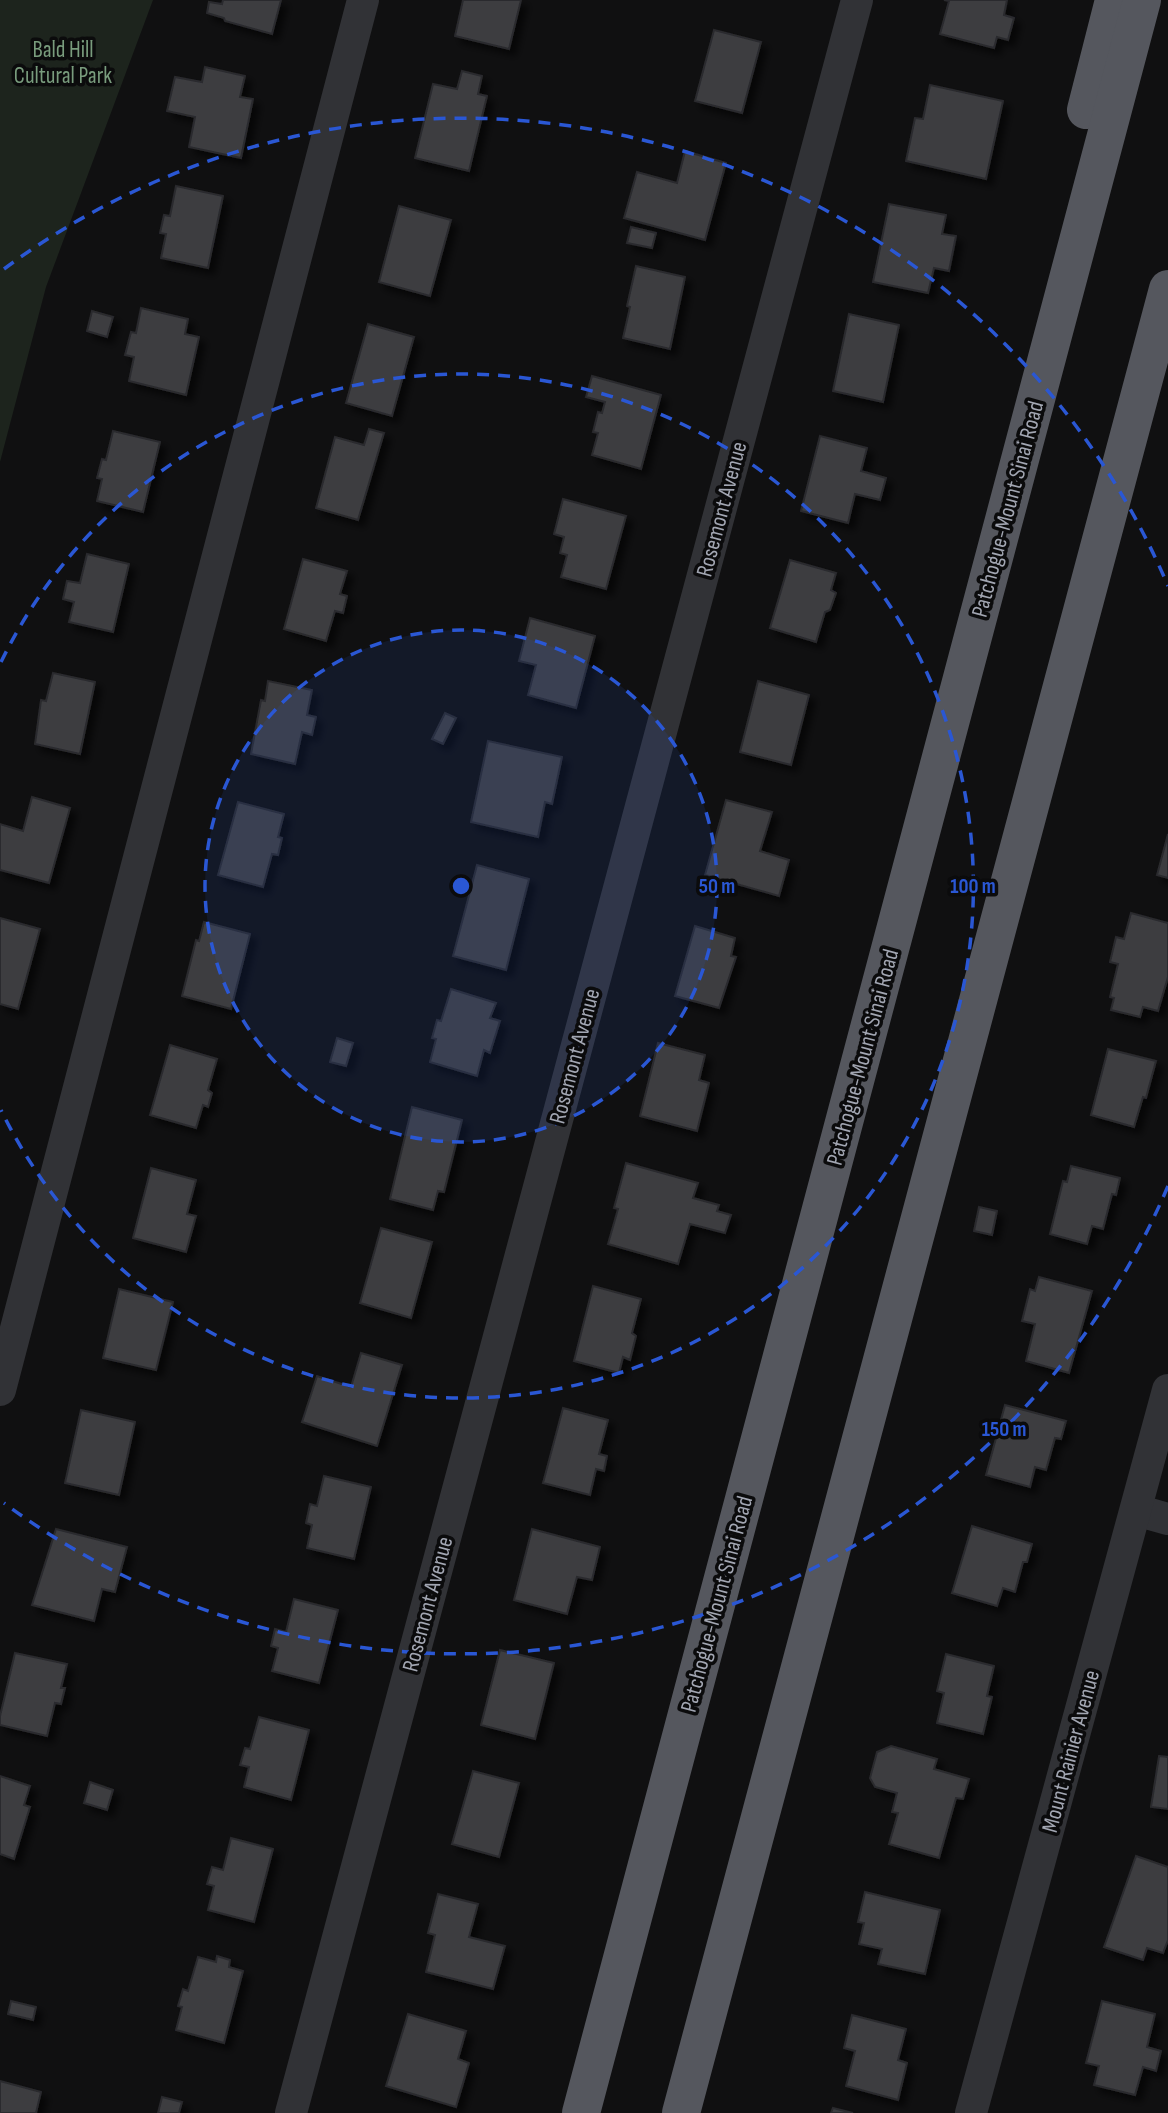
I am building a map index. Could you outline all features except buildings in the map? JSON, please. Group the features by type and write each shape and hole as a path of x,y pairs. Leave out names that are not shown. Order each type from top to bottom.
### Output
{"highway":[{"path":"1033,412 1069,173 1114,0"},
{"name":"Patchogue-Mount Sinai Road","path":"581,2113 1142,0"},
{"path":"681,2113 1168,289"}],"street":[{"path":"0,1390 363,0"},
{"name":"Rosemont Avenue","path":"291,2113 857,0"},
{"name":"Mount Rainier Avenue","path":"971,2113 1168,1390"},
{"path":"1136,1510 1168,1519"}],"green space":[{"name":"Bald Hill Cultural Park","path":"0,0 153,0 46,287 0,462"}]}
